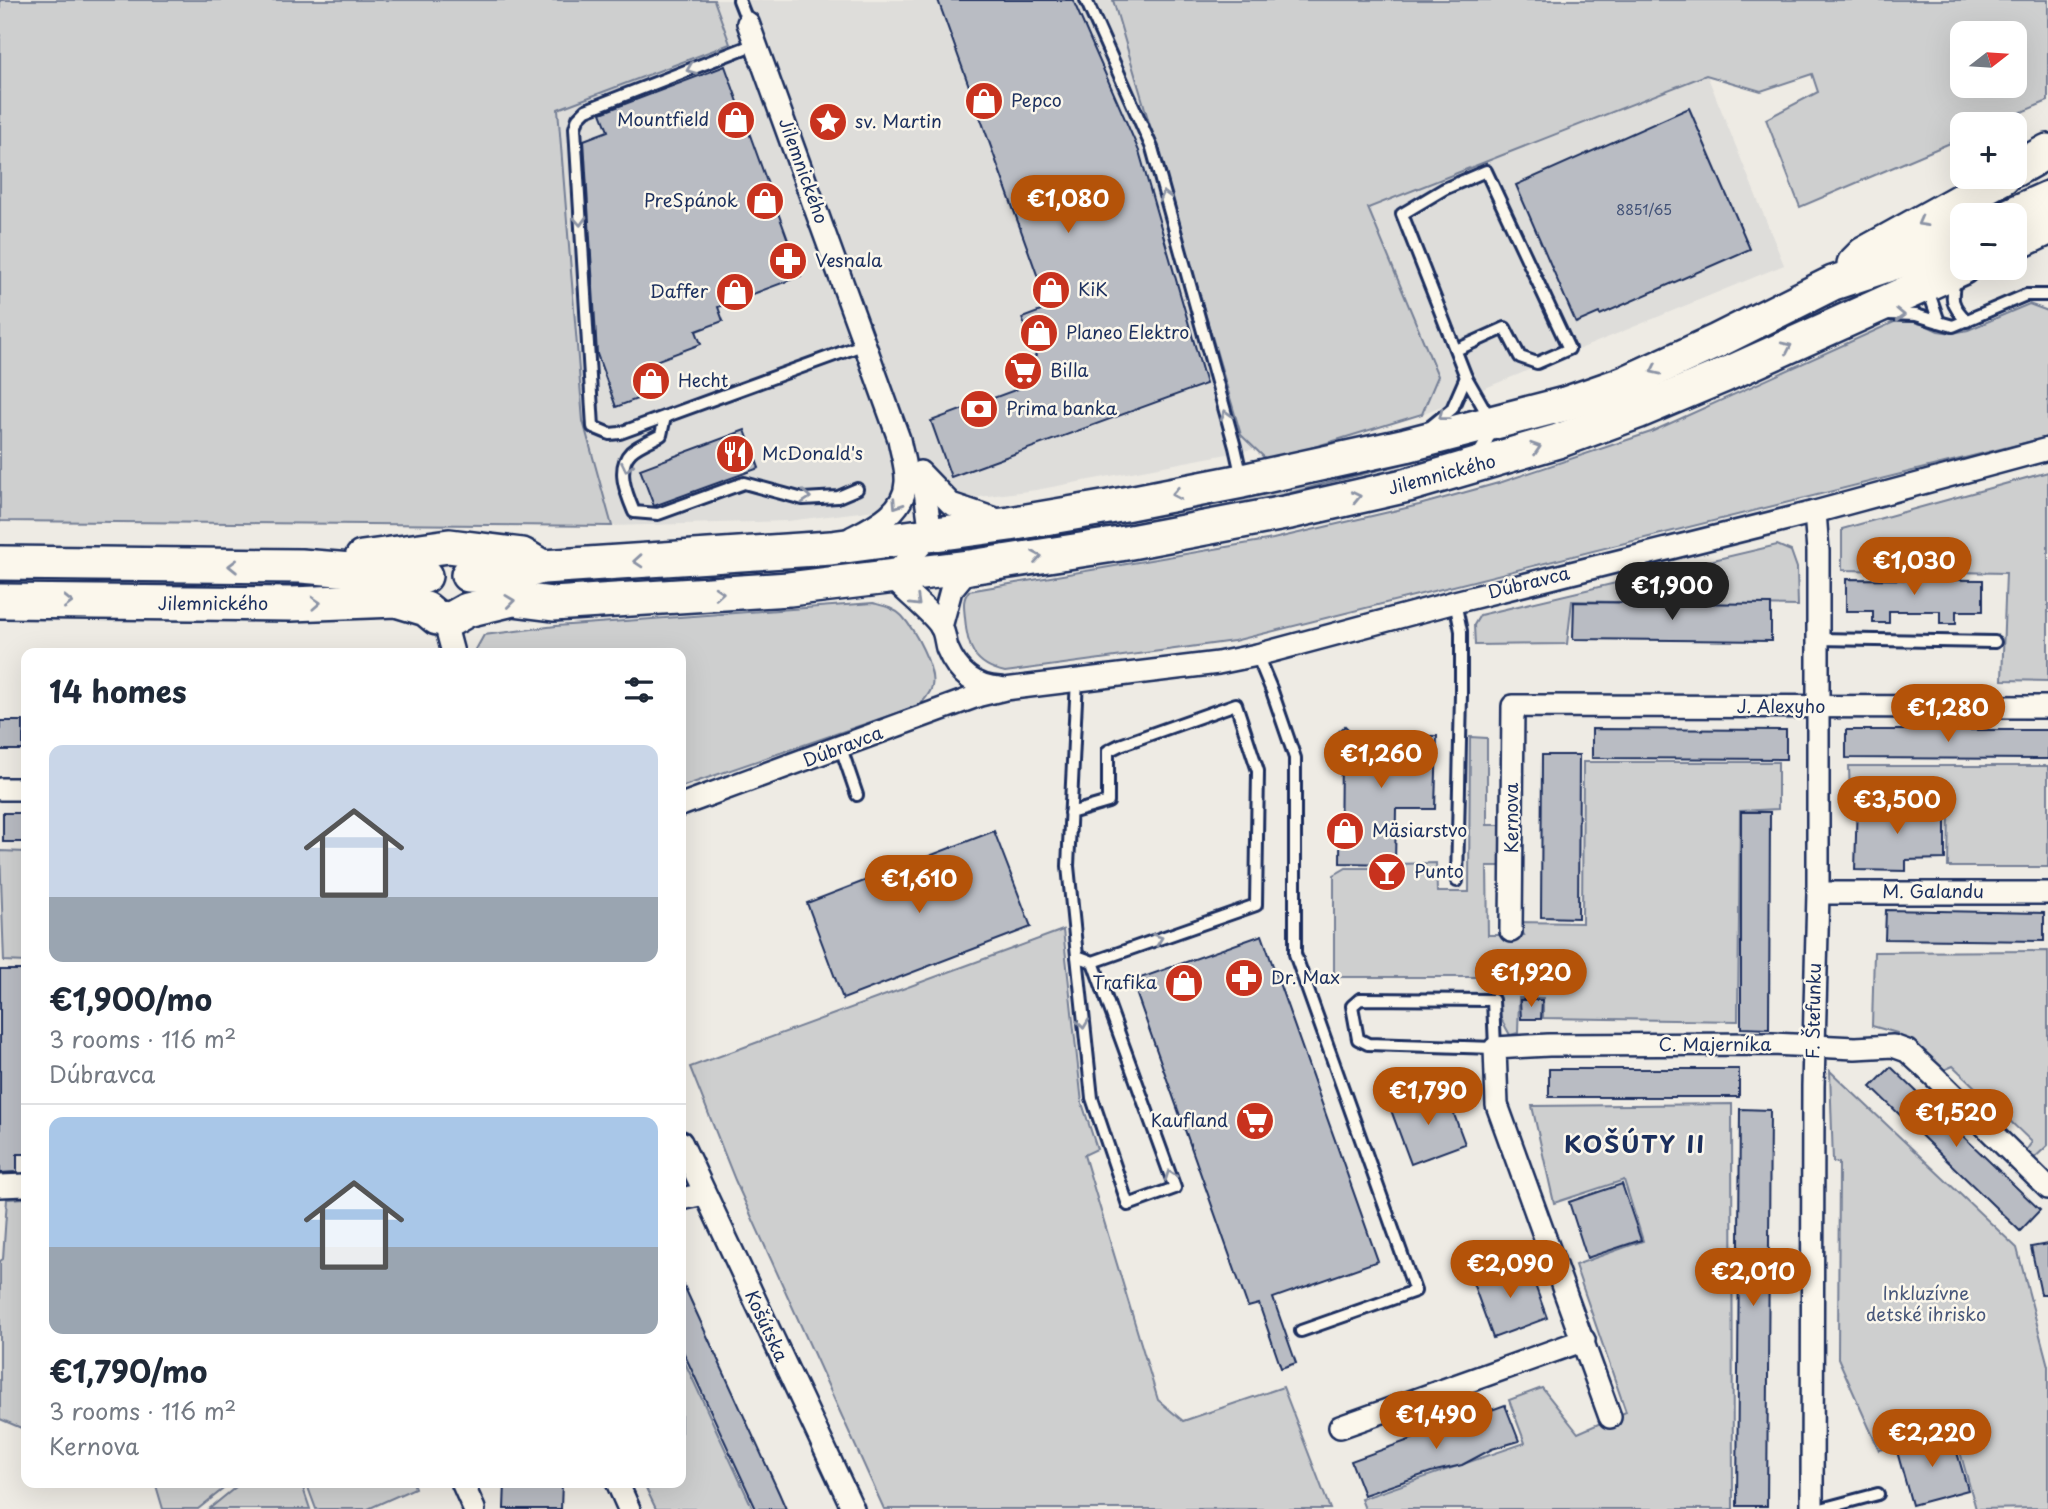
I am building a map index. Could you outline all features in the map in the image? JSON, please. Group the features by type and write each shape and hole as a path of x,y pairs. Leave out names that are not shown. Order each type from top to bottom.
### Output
{"main road":[{"path":"2027,163 2048,152"},
{"path":"1833,282 1864,254 1981,189"},
{"path":"2027,207 2048,198"},
{"path":"2027,238 2048,228"},
{"name":"Jilemnického","path":"301,566 441,604 474,597 468,575 504,576 543,567 831,548 1010,524 1242,481 1406,445 1565,404 1625,383 1717,341 1833,282 1943,263"},
{"name":"Jilemnického","path":"0,601 290,604 396,600 441,604 513,598 554,604 789,589 970,567 1120,544 1290,512 1408,485 1547,445 1637,412 1861,313 1943,263"},
{"name":"Jilemnického","path":"0,563 301,566 449,546 522,555 543,567"}],"street":[{"name":"Jilemnického","path":"751,34 899,439 906,482 902,497 885,520 831,548"},
{"name":"Jilemnického","path":"899,439 923,476 951,504 1010,524"},
{"name":"Dúbravca","path":"686,803 979,695 1005,689 1218,663 1257,655 1455,602 1815,512 2048,449"},
{"name":"Jilemnického","path":"923,476 931,535"},
{"name":"F. Štefunku","path":"1812,1509 1814,1046 1818,893 1818,551 1815,512"},
{"path":"891,577 931,535"},
{"path":"941,627 951,590 970,567"},
{"name":"Dúbravca","path":"891,577 941,627 948,649 972,682 988,688 1005,689"},
{"path":"441,604 452,648"},
{"name":"J. Alexyho","path":"1513,706 2048,707"},
{"name":"Kernova","path":"1511,931 1513,706"},
{"path":"0,789 21,789"},
{"name":"M. Galandu","path":"1818,893 2048,892"},
{"name":"C. Majerníka","path":"1495,1048 1549,1045 1893,1046 1906,1051 2048,1188"},
{"path":"1495,1048 1497,1105 1610,1417"},
{"name":"Košútska","path":"686,1153 853,1509"},
{"path":"0,1186 21,1185"},
{"path":"686,1198 704,1194"},
{"path":"1340,1427 1584,1340"},
{"path":"465,1488 474,1509"},
{"path":"620,1488 629,1509"}],"lane":[{"path":"739,0 751,34 586,110 578,118 575,128 593,427 610,434 620,433 865,344"},
{"path":"1087,0 1152,148 1235,447 1242,481"},
{"path":"1456,350 1505,328 1520,357 1537,363 1569,349 1486,172 1444,189 1402,214 1466,377 1493,424 1489,437 1471,468"},
{"path":"1943,263 1956,310 1967,321"},
{"path":"1939,322 1943,263"},
{"path":"1861,313 1916,315 1954,326 2026,295 2048,295"},
{"path":"2026,295 2048,303"},
{"path":"1406,445 1452,410 1466,377"},
{"path":"665,417 661,435 630,453 625,465 623,487 634,512 658,514 744,483 803,499 838,496 857,489"},
{"path":"1455,602 1461,631 1457,881"},
{"path":"1817,639 1995,642"},
{"path":"1257,655 1295,758 1295,954 1415,1291 1301,1331"},
{"path":"1077,680 1068,866 1092,1098 1128,1205 1175,1188 1093,962"},
{"path":"1070,813 1108,802 1108,751 1236,704 1258,771 1256,905 1093,962 1077,956"},
{"path":"841,748 858,795"},
{"path":"1360,999 1493,1000 1495,1048 1368,1044 1357,1039 1352,1006 1360,999"},
{"path":"1821,1509 1878,1494"}],"shaded area":[{"path":"714,0 1121,0 1270,446 1036,490 788,521 612,526 583,421 558,108 730,44"},
{"path":"1707,75 1784,265 1422,414 1438,376 1367,208"}],"green space":[{"path":"0,0 714,0 730,44 558,109 583,421 612,526 0,521"},
{"path":"1113,0 2048,0 2048,101 2022,112 1950,112 1950,143 1800,207 1766,119 1818,92 1812,74 1761,91 1706,75 1368,208 1438,376 1422,414 1268,461 1241,435"},
{"path":"1916,268 1919,274 1637,397 1636,394"},
{"path":"2029,304 2048,311 2048,437 1234,641 1005,672 986,665 970,646 964,607 969,591 1273,539 1419,505 1502,482 1651,432 1894,322 1919,322 1938,331 1953,333 1968,330"},
{"path":"1469,445 1459,450 1212,515 1209,499"},
{"path":"2048,472 2048,681 2002,680 2006,573 1842,570 1842,529"},
{"path":"1199,502 1202,518 943,556 952,542"},
{"path":"1777,545 1791,551 1797,568 1798,606 1572,601 1567,644 1475,645 1474,625 1480,615"},
{"path":"873,603 892,609 902,616 912,630 931,670 932,686 920,705 686,785 686,648 477,648 484,635 556,626"},
{"path":"1470,737 1487,738 1487,825 1503,825 1503,866 1487,866 1488,935 1524,935 1517,922 1582,923 1583,762 1778,762 1778,809 1740,811 1738,1021 1543,1018 1543,998 1519,998 1518,1033 1510,1035 1500,1017 1498,977 1334,977 1334,875 1346,868 1376,868 1376,880 1395,880 1395,864 1436,863 1437,892 1469,892"},
{"path":"1849,766 2048,766 2048,867 1948,867 1949,808 1925,807 1924,799 1850,798"},
{"path":"0,851 21,852 21,962 4,961"},
{"path":"1063,930 1082,1103 1097,1149 1084,1155 1158,1400 1183,1421 1283,1387 1330,1509 884,1509 735,1180 690,1067"},
{"path":"2048,951 2048,1145 2029,1163 2022,1156 2032,1142 1953,1066 1937,1073 1897,1033 1872,1026 1874,952"},
{"name":"Inkluzívne detské ihrisko","path":"1830,1071 2017,1248 2048,1366 2048,1508 1976,1509 1954,1430 1879,1450 1838,1358 1839,1163 1833,1162"},
{"path":"1732,1104 1733,1509 1365,1509 1361,1499 1525,1443 1509,1400 1542,1388 1578,1433 1626,1412 1575,1265 1643,1241 1624,1180 1554,1203 1532,1106"},
{"path":"21,1198 21,1428 0,1419 0,1261 3,1259 7,1199"},
{"path":"686,1365 753,1509 656,1509 646,1488 686,1488"},
{"path":"157,1488 224,1488 198,1509 163,1509"},
{"path":"235,1488 303,1488 310,1509 209,1509"},
{"path":"308,1488 415,1488 368,1509 316,1509"}],"building":[{"path":"938,0 1073,0 1139,151 1206,384 951,477 931,421 1018,389 1010,366 1036,356 1022,318 1049,308"},
{"path":"725,66 801,276 718,307 723,321 696,331 701,344 650,363 661,390 616,407 597,354 584,140 608,131 601,113"},
{"path":"1689,108 1750,249 1576,323 1516,185"},
{"path":"745,430 759,468 654,506 640,469"},
{"path":"1846,579 1983,580 1983,611 1956,611 1956,624 1940,624 1940,611 1889,611 1889,623 1873,623 1873,611 1846,611"},
{"path":"1574,602 1771,604 1771,641 1573,639"},
{"path":"0,721 21,721 21,750 0,750"},
{"path":"1345,726 1354,735 1437,736 1435,809 1396,809 1395,864 1340,863 1341,750 1331,739"},
{"path":"1592,729 1786,730 1786,759 1592,758"},
{"path":"1846,730 2048,730 2048,759 1846,758"},
{"path":"1542,755 1579,755 1578,918 1541,917"},
{"path":"1898,799 1898,810 1945,811 1945,859 1906,860 1906,871 1855,870 1857,801"},
{"path":"1741,812 1770,812 1769,1029 1741,1028"},
{"path":"3,813 21,813 21,842 3,842"},
{"path":"994,831 1031,927 843,999 807,903"},
{"path":"1886,910 2044,913 2044,941 1885,939"},
{"name":"Kaufland","path":"1262,935 1378,1261 1273,1298 1296,1363 1281,1368 1259,1304 1248,1307 1132,981"},
{"path":"0,970 21,970 21,1154 17,1154 17,1172 0,1173"},
{"path":"1520,1000 1542,1000 1541,1019 1521,1019"},
{"path":"1891,1067 2040,1210 2020,1231 1871,1087"},
{"path":"1549,1069 1739,1069 1739,1097 1549,1097"},
{"path":"1445,1090 1465,1144 1411,1164 1391,1110"},
{"path":"1740,1109 1770,1110 1767,1506 1737,1506"},
{"path":"1622,1184 1641,1240 1587,1258 1569,1202"},
{"path":"2048,1244 2048,1294 2041,1294 2031,1247"},
{"path":"1527,1263 1547,1318 1493,1338 1473,1283"},
{"path":"686,1290 786,1509 756,1509 686,1358"},
{"path":"1505,1405 1519,1441 1492,1449 1462,1465 1431,1472 1364,1495 1351,1461"},
{"path":"1951,1432 1968,1490 1912,1505 1896,1448"},
{"path":"505,1488 562,1488 561,1509 504,1509"}],"place":[{"name":"Pepco","path":"984,101"},
{"name":"Mountfield","path":"736,120"},
{"name":"sv. Martin","path":"828,122"},
{"name":"PreSpánok","path":"765,201"},
{"name":"Vesnala","path":"788,261"},
{"name":"KiK","path":"1051,290"},
{"name":"Daffer","path":"735,292"},
{"name":"Planeo Elektro","path":"1039,333"},
{"name":"Billa","path":"1023,371"},
{"name":"Hecht","path":"651,381"},
{"name":"Prima banka","path":"979,409"},
{"name":"McDonald's","path":"735,454"},
{"name":"Mäsiarstvo","path":"1345,831"},
{"name":"Punto","path":"1387,872"},
{"name":"Dr. Max","path":"1244,978"},
{"name":"Trafika","path":"1184,983"},
{"name":"Kaufland","path":"1255,1121"}],"district":[{"name":"KOŠÚTY II","path":"1635,1145"}]}
